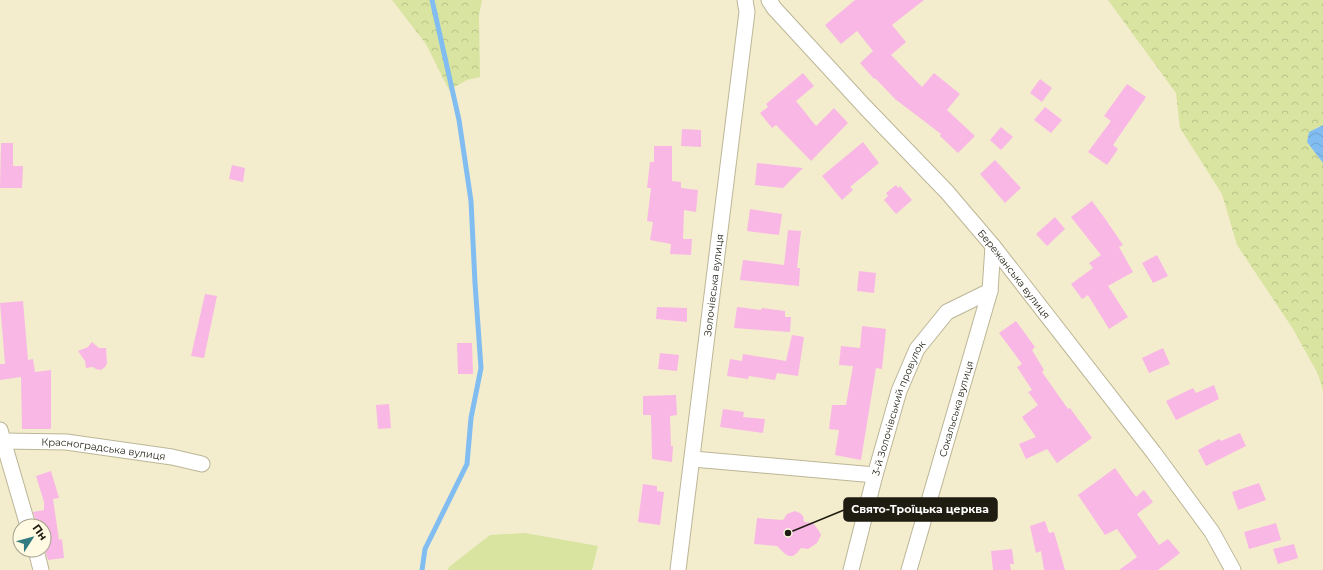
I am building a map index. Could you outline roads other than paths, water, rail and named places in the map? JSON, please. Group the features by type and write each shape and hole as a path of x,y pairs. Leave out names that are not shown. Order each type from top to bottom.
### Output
{"street":[{"name":"Золочівська вулиця","path":"678,570 693,459 722,204 747,12 745,0"},
{"name":"Бережанська вулиця","path":"769,0 774,8 861,102 947,192 993,246 1154,454 1207,526 1233,570"},
{"name":"Сокальська вулиця","path":"909,570 990,291 993,246"},
{"name":"3-й Золочівський провулок","path":"693,459 875,475 899,391 917,349 947,312 990,291"},
{"path":"2,436 26,518"},
{"name":"Красноградська вулиця","path":"2,436 66,442 172,456 202,464"},
{"path":"851,570 875,475"},
{"path":"38,558 41,570"}],"water":[{"path":"1323,125 1323,163 1307,142 1309,132"}],"waterway":[{"path":"422,570 425,549 467,464 471,418 481,368 471,201 459,120 432,0"}],"place":[{"name":"Свято-Троїцька церква","path":"788,533"}]}
